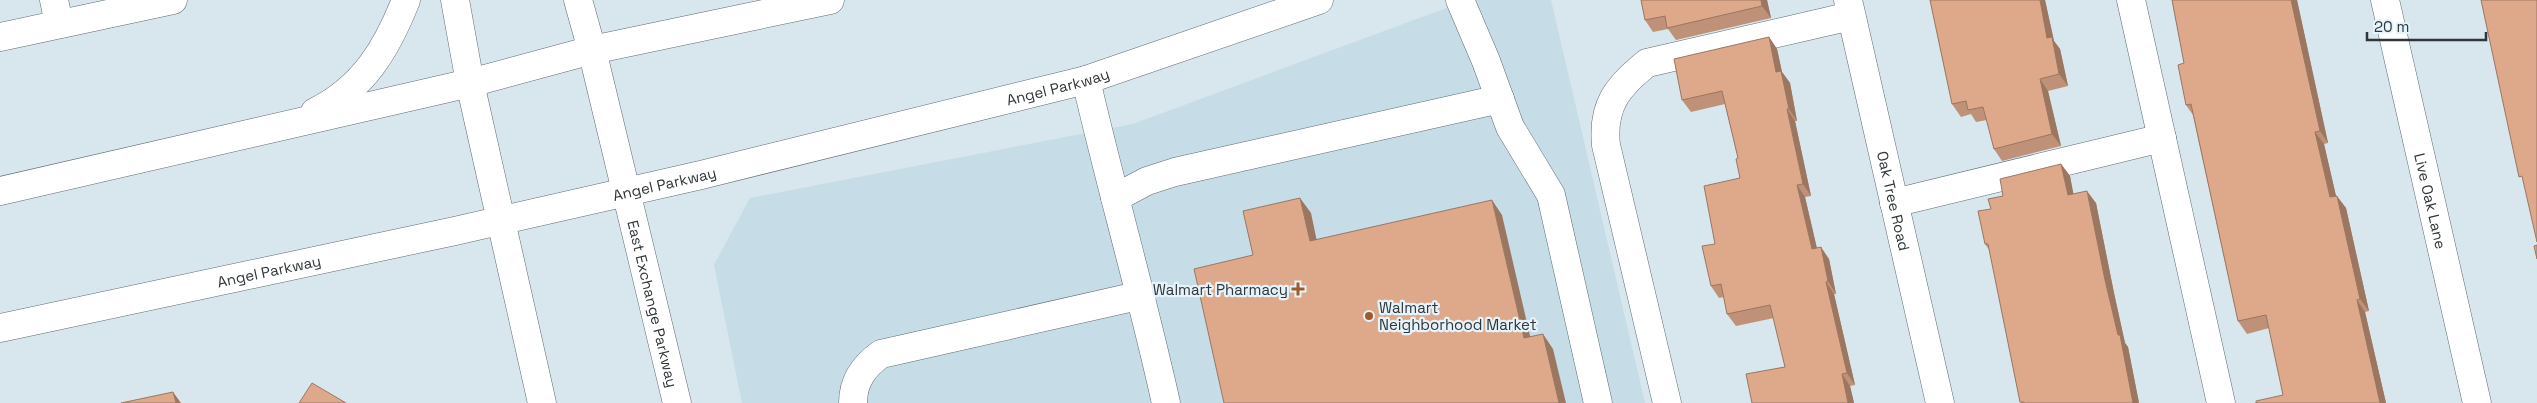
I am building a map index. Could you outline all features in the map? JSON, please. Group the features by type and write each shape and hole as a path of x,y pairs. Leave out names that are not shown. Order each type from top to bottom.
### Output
{"main road":[{"path":"0,38 56,12 173,0"},
{"path":"289,124 330,104 365,75 391,38 406,0"},
{"path":"455,0 470,83 542,403"},
{"name":"East Exchange Parkway","path":"578,0 592,50 677,403"},
{"path":"0,191 470,83 592,50 830,0"},
{"name":"Angel Parkway","path":"0,328 502,220 701,175 1086,80 1320,0"},
{"path":"1460,0 1510,127 1551,195 1598,403"},
{"path":"2131,0 2221,403"},
{"name":"Live Oak Lane","path":"2385,0 2477,403"},
{"path":"1667,403 1606,145 1604,124 1613,98 1628,78 1647,63 1849,8"},
{"name":"Oak Tree Road","path":"1849,8 1940,403"},
{"path":"1086,80 1115,198 1142,295 1166,403"},
{"path":"1115,198 1147,180 1175,172 1500,99"},
{"path":"1894,203 2162,138"},
{"path":"854,403 853,390 866,365 882,354 1142,295"}],"shaded area":[{"path":"1468,0 1551,0 1645,403 742,403 714,265 750,198 1133,124"}],"building":[{"path":"1641,0 1761,0 1762,6 1667,28 1665,16 1645,20"},
{"path":"1930,0 2040,0 2047,38 2052,37 2059,74 2040,79 2052,134 1994,149 1983,107 1968,110 1966,101 1952,104"},
{"path":"2172,0 2291,0 2320,131 2315,132 2330,197 2337,196 2360,299 2357,300 2380,403 2256,403 2256,401 2283,395 2266,315 2238,321 2191,104 2186,105 2178,65 2184,63"},
{"path":"2481,0 2537,0 2537,242 2522,176 2519,177"},
{"path":"1769,37 1776,72 1781,71 1789,109 1787,109 1803,184 1797,185 1812,249 1821,247 1828,281 1826,282 1847,373 1842,374 1848,403 1752,403 1746,374 1785,367 1770,305 1727,314 1721,284 1711,286 1702,246 1715,244 1704,186 1740,178 1736,159 1738,158 1722,91 1682,100 1674,59"},
{"path":"2061,164 2068,195 2087,191 2105,280 2118,335 2120,335 2133,403 2020,402 1988,244 1985,244 1978,211 1991,209 1988,199 2003,196 2000,179"},
{"name":"Walmart Neighborhood Market","path":"1300,198 1310,241 1492,200 1524,338 1543,334 1559,403 1224,403 1194,269 1253,255 1243,211"},
{"path":"2537,245 2537,259 2534,246"},
{"path":"312,383 346,403 299,403"},
{"path":"173,392 176,403 121,403"}],"place":[{"name":"Walmart Pharmacy","path":"1298,289"},
{"name":"Walmart Neighborhood Market","path":"1369,316"}]}
